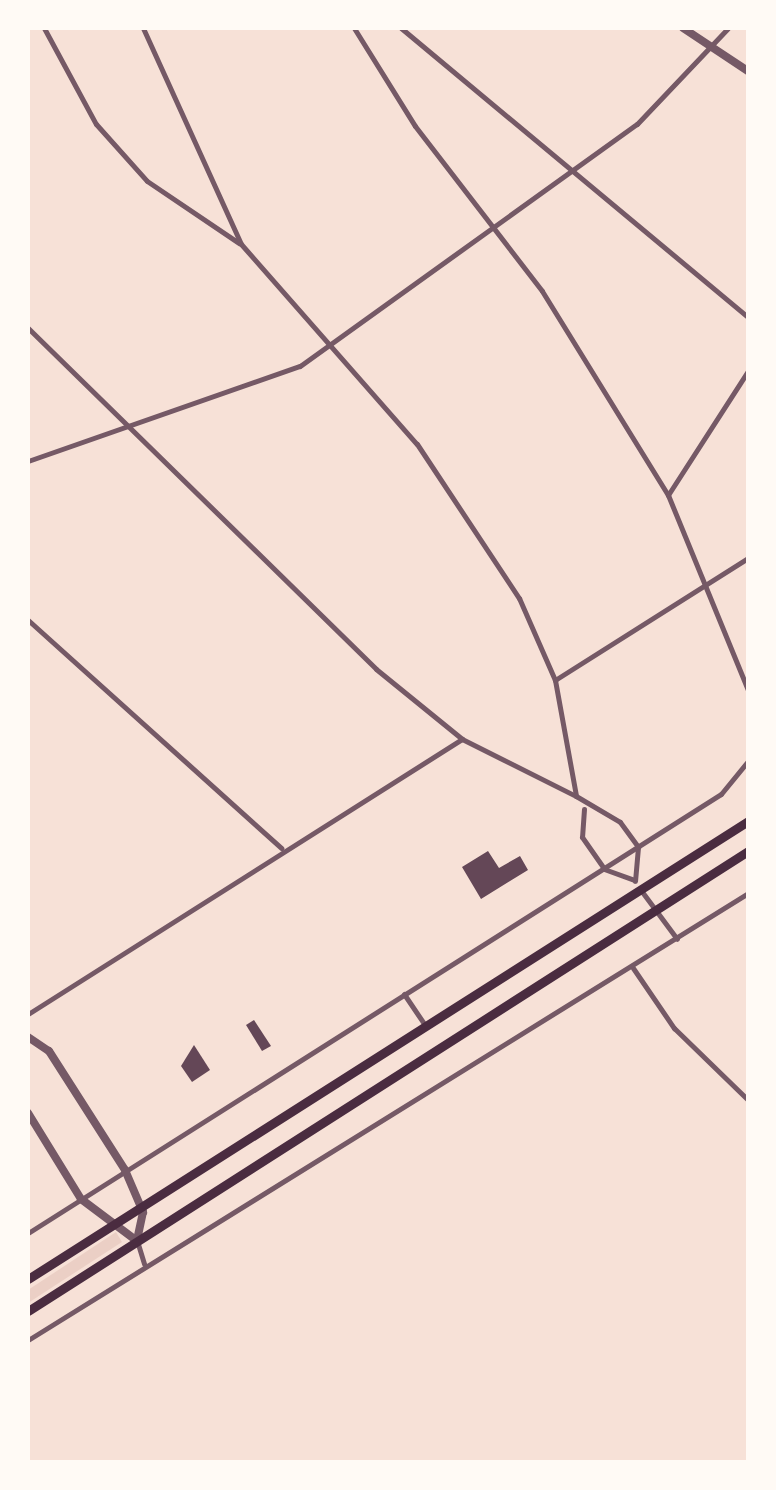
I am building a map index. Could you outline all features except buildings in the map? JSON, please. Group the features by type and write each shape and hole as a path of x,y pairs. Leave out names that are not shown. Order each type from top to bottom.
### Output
{"main road":[{"path":"28,1279 426,1026 638,885 748,821"},
{"path":"28,1311 748,851"}],"street":[{"path":"44,28 96,124 147,181 241,244 332,345 468,510 555,680 576,796 584,808 620,822 638,847 638,885"},
{"path":"142,28 241,244"},
{"path":"354,28 415,126 497,228 668,496 748,690"},
{"path":"402,28 748,317"},
{"path":"683,28 748,70"},
{"path":"28,461 300,366 575,173 728,28"},
{"path":"28,328 376,669 462,739 576,796"},
{"path":"668,496 748,371"},
{"path":"555,680 748,558"},
{"path":"28,620 281,848"},
{"path":"28,1014 281,848 462,739"},
{"path":"28,1233 722,794 748,761"},
{"path":"584,808 582,837 604,869 638,885 676,939"},
{"path":"28,1340 144,1264 633,968 748,893"},
{"path":"633,968 674,1028 748,1100"},
{"path":"404,994 426,1026"},
{"path":"28,1037 49,1052 125,1170 142,1204 137,1241 144,1264"},
{"path":"28,1113 81,1199 109,1224 137,1241"}],"shaded area":[{"path":"116,1232 122,1242 28,1303 28,1290"}]}
